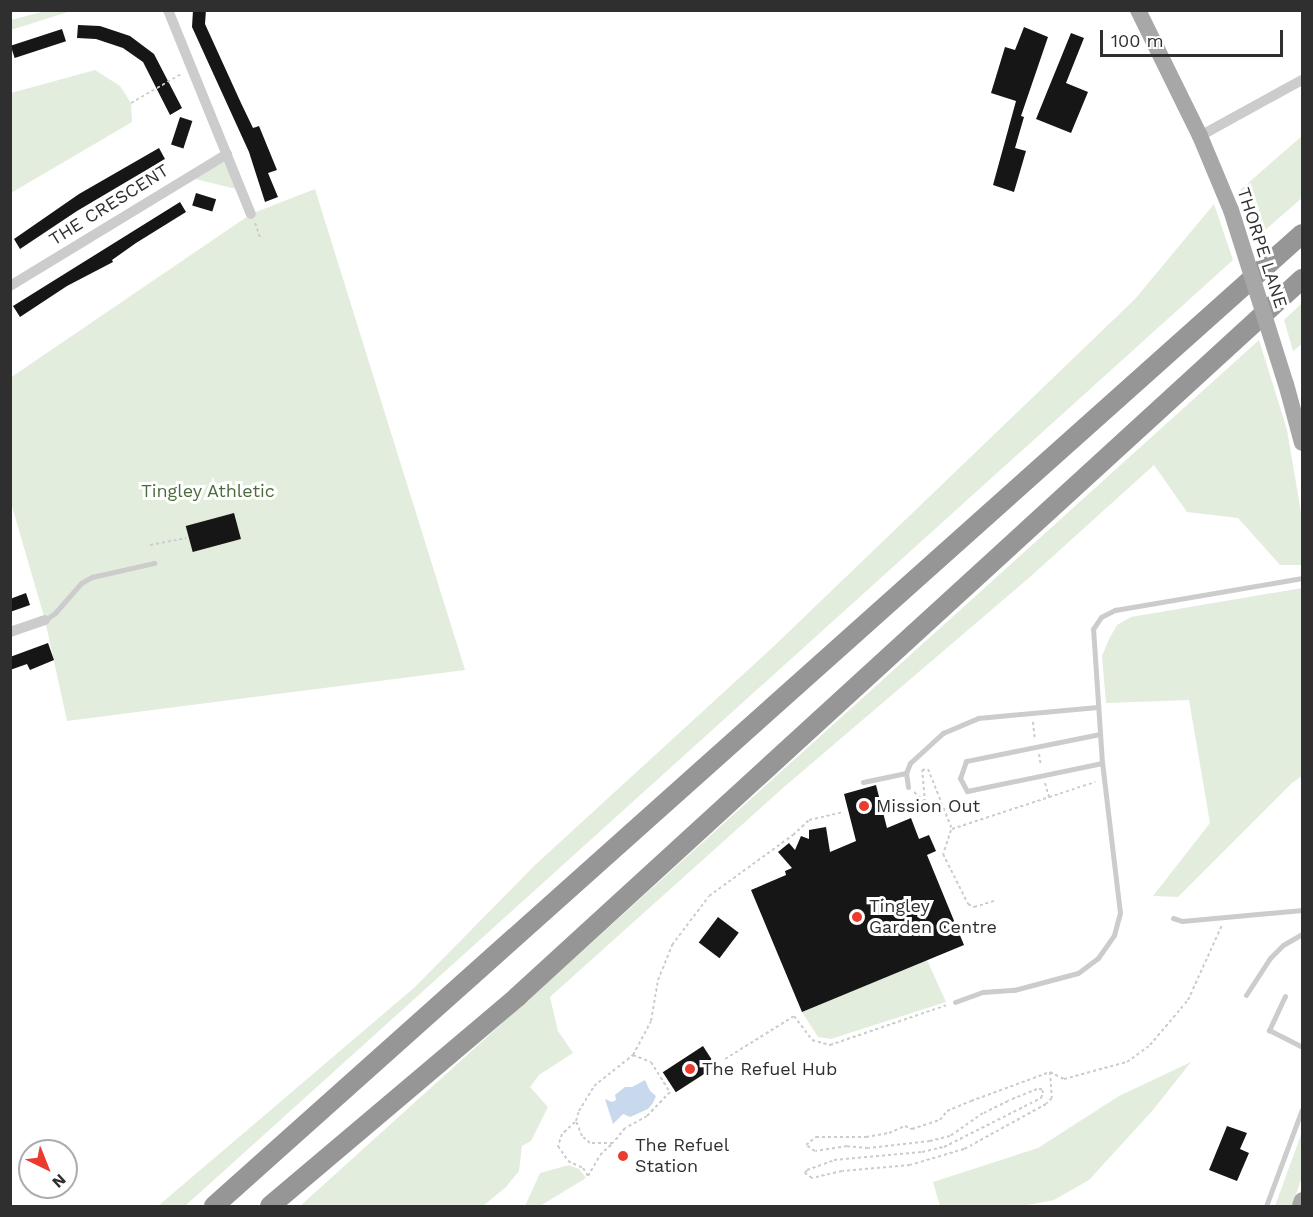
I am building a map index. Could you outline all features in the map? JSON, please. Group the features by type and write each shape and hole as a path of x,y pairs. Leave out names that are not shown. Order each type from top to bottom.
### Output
{"highway":[{"path":"214,1206 1302,234"},
{"path":"270,1206 526,989 1302,279"}],"main road":[{"name":"THORPE LANE","path":"1138,10 1200,136 1231,210 1286,384 1302,443"},
{"path":"1300,1206 1302,1200"}],"street":[{"path":"168,10 251,214"},
{"path":"1200,136 1302,80"},
{"name":"THE CRESCENT","path":"10,286 226,154"},
{"path":"10,632 45,620"}],"lane":[{"path":"45,620 56,613 81,583 92,577 154,563"},
{"path":"955,1002 983,992 1014,990 1078,973 1098,958 1114,935 1120,913 1102,763 1093,629 1101,617 1115,610 1302,578"},
{"path":"908,786 906,773 910,763 943,733 978,718 1097,706"},
{"path":"1100,734 966,761 960,778 967,790 1102,763"},
{"path":"862,782 906,773"},
{"path":"1173,918 1182,921 1302,910"},
{"path":"1246,994 1270,958 1282,945 1302,934"},
{"path":"1285,996 1269,1030 1302,1047"},
{"path":"1266,1206 1302,1109"}],"path":[{"path":"131,103 192,68"},
{"path":"251,214 261,240"},
{"path":"150,545 186,538"},
{"path":"908,786 925,802 922,770 928,769 952,829 943,854 968,904 974,907 994,901"},
{"path":"952,829 1104,780"},
{"path":"633,1054 651,1062 670,1092 647,1116 625,1128 600,1155 588,1176 583,1168 568,1161 558,1146 562,1134 576,1121 594,1086 633,1054 651,1021 658,980 672,945 709,896 793,836 808,820 843,812"},
{"path":"1050,1072 1052,1098 1046,1104 979,1143 939,1158 910,1165 842,1171 812,1178 805,1173 807,1170 834,1160 922,1152 944,1147 1041,1098 1043,1093 1042,1089 1037,1089 1008,1101 983,1113 950,1136 930,1141 868,1148 847,1146 815,1151 806,1145 816,1137 866,1137 889,1133 904,1126 912,1129 940,1120 947,1111 971,1101 1050,1072 1064,1079 1127,1062 1150,1045 1188,1000 1226,917"},
{"path":"725,1059 794,1016 812,1040 830,1045 955,1002"},
{"path":"576,1121 582,1136 590,1143 613,1143"}],"green space":[{"path":"45,11 71,11 11,30 11,20"},
{"path":"95,70 120,86 131,103 132,122 11,193 11,93"},
{"path":"1302,136 1302,198 1256,238 1240,190"},
{"path":"227,154 240,190 187,177"},
{"name":"Tingley Athletic","path":"315,189 465,670 67,721 45,620 11,503 10,378 251,214"},
{"path":"1214,204 1233,260 185,1206 158,1206 415,987 535,865 773,647 1135,299"},
{"path":"1302,303 1302,344 1293,351 1284,320"},
{"path":"1259,340 1287,430 1302,518 1302,565 1280,565 1238,518 1187,512 1154,465 1030,577 783,788 550,997 558,1031 573,1053 539,1075 530,1087 548,1107 531,1141 522,1146 519,1171 506,1187 483,1206 300,1206"},
{"path":"1302,588 1302,776 1292,783 1178,897 1153,896 1210,823 1189,700 1106,703 1102,656 1109,639 1117,625 1131,617"},
{"path":"927,960 946,1002 831,1039 818,1037 802,1012"},
{"path":"1191,1062 1153,1110 1089,1180 1054,1200 1022,1206 940,1206 933,1182 1038,1148 1119,1096"},
{"path":"1302,1132 1302,1177 1292,1206 1275,1206"},
{"path":"569,1165 579,1169 586,1178 540,1206 525,1206 540,1173"}],"water":[{"path":"645,1080 650,1091 656,1096 653,1103 648,1109 630,1117 623,1114 613,1124 605,1099 612,1102 616,1100 615,1095 625,1087 632,1087"}],"building":[{"path":"193,10 206,10 205,24 241,103 253,128 259,126 277,170 268,173 278,197 265,202 249,152 192,27"},
{"path":"78,25 100,26 130,36 154,54 182,108 170,115 143,62 123,48 96,39 77,38"},
{"path":"1024,27 1048,37 1021,116 1024,117 1015,148 1026,151 1014,192 993,185 1016,101 991,93 1005,47 1015,50"},
{"path":"62,29 66,41 15,58 11,46"},
{"path":"1071,33 1084,38 1066,83 1088,92 1071,133 1036,119"},
{"path":"180,117 192,121 183,149 171,145"},
{"path":"159,148 165,159 77,211 20,249 14,239 79,194"},
{"path":"196,193 216,199 212,212 192,205"},
{"path":"180,202 186,212 136,243 112,260 113,262 67,286 20,317 13,306"},
{"path":"234,513 241,539 193,552 186,526"},
{"path":"26,593 30,605 10,612 10,599"},
{"path":"48,643 54,660 30,670 27,664 10,670 10,657"},
{"name":"Tingley Garden Centre","path":"876,785 887,828 911,818 919,839 929,835 936,851 927,855 964,945 802,1012 751,890 786,875 785,871 792,868 778,852 789,843 795,850 801,836 809,839 809,830 826,827 830,852 856,841 844,794"},
{"path":"718,917 739,933 720,958 699,943"},
{"name":"The Refuel Hub","path":"703,1046 716,1066 676,1092 663,1072"},
{"path":"1227,1126 1247,1133 1240,1149 1249,1153 1237,1181 1209,1170"}],"place":[{"name":"Mission Out","path":"864,806"},
{"name":"Tingley Garden Centre","path":"857,917"},
{"name":"The Refuel Hub","path":"690,1069"},
{"name":"The Refuel Station","path":"623,1156"}]}
